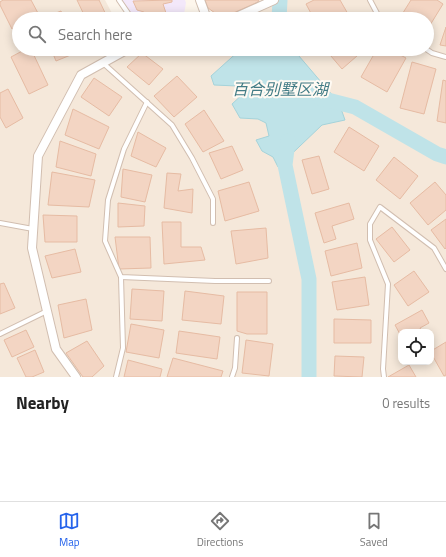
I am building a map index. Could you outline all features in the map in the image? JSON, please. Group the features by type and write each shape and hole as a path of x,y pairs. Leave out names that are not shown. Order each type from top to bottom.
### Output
{"street":[{"path":"200,0 204,12"},
{"path":"248,12 270,2"},
{"path":"76,377 56,349 32,248 38,156 81,75 116,56"}],"lane":[{"path":"119,0 127,12"},
{"path":"370,0 376,12"},
{"path":"434,54 446,58"},
{"path":"103,63 172,125 192,158 213,198 213,223"},
{"path":"116,377 123,348 121,277 105,241 108,200 124,149 147,102"},
{"path":"384,377 383,369 388,284 370,240 370,224 380,207 434,248 446,269"},
{"path":"0,223 33,229"},
{"path":"121,277 215,281 268,281"},
{"path":"0,334 47,311"},
{"path":"232,377 235,368 237,338"}],"shaded area":[{"path":"0,0 105,0 111,12 12,12 12,56 434,56 434,12 245,12 268,0 446,0 446,377 0,377"},
{"path":"116,0 185,0 186,3 184,12 125,12"}],"water":[{"name":"百合别墅区湖","path":"233,56 299,56 339,103 345,120 322,125 278,167 273,157 262,151 256,140 269,136 266,123 258,119 240,118 232,104 244,93 237,86 214,85 211,76"}],"building":[{"path":"3,0 31,0 37,12 12,12 12,29 0,5 0,2"},
{"path":"77,0 99,0 105,12 83,12"},
{"path":"172,0 172,2 163,4 166,12 144,12 137,10 133,1"},
{"path":"205,0 259,0 258,2 236,12 214,12 208,8"},
{"path":"314,0 340,0 347,12 310,12 306,4"},
{"path":"411,0 437,0 443,4 434,19 434,12 404,12"},
{"path":"446,27 446,46 440,45"},
{"path":"34,56 48,85 29,94 11,57"},
{"path":"54,56 68,56 56,61"},
{"path":"139,56 146,56 163,69 149,85 127,67"},
{"path":"331,56 357,56 342,69"},
{"path":"373,56 402,56 406,58 387,92 361,77"},
{"path":"412,62 436,69 424,114 400,108"},
{"path":"177,76 197,97 174,117 154,96"},
{"path":"94,78 122,97 109,116 81,97"},
{"path":"443,80 446,81 446,123 437,121"},
{"path":"8,89 23,118 6,128 0,117 0,93"},
{"path":"73,109 109,127 99,149 65,135"},
{"path":"204,110 224,141 203,152 185,124"},
{"path":"349,127 379,146 364,171 334,152"},
{"path":"138,132 166,148 156,167 131,156"},
{"path":"60,141 96,154 91,176 56,167"},
{"path":"232,146 243,170 221,179 209,153"},
{"path":"319,156 329,189 312,194 302,160"},
{"path":"394,157 418,176 400,199 376,180"},
{"path":"123,169 152,175 145,202 121,197"},
{"path":"52,172 95,180 89,207 48,205"},
{"path":"167,173 181,174 178,191 193,189 192,213 164,208"},
{"path":"249,182 259,211 225,221 218,191"},
{"path":"435,182 446,195 446,210 428,225 410,203"},
{"path":"118,203 145,206 144,226 118,227"},
{"path":"349,203 354,219 332,226 336,239 324,243 315,213"},
{"path":"43,215 77,216 77,242 45,242"},
{"path":"446,219 446,248 445,249 431,230"},
{"path":"162,222 181,222 181,247 201,247 205,260 164,264"},
{"path":"392,227 410,250 394,262 376,239"},
{"path":"266,228 268,258 236,264 231,231"},
{"path":"115,237 150,237 151,268 119,269"},
{"path":"357,243 362,268 331,276 325,251"},
{"path":"75,249 81,272 52,278 45,256"},
{"path":"414,271 429,292 408,306 394,285"},
{"path":"365,277 369,305 337,310 332,282"},
{"path":"4,283 15,308 0,314 0,284"},
{"path":"132,289 164,291 162,321 130,319"},
{"path":"185,291 224,296 221,324 182,320"},
{"path":"237,292 267,292 267,334 247,334 237,331"},
{"path":"86,299 92,330 64,338 58,305"},
{"path":"422,310 429,323 420,329 398,329 398,330 395,325"},
{"path":"334,319 371,320 371,343 334,343"},
{"path":"131,324 164,330 159,358 126,352"},
{"path":"26,330 34,347 12,357 4,340"},
{"path":"179,331 220,337 217,359 176,353"},
{"path":"246,340 273,344 269,376 242,373"},
{"path":"87,341 104,366 92,377 83,377 66,353"},
{"path":"446,342 446,375 444,376 434,358 434,349"},
{"path":"35,350 44,372 32,377 26,377 17,358"},
{"path":"335,356 364,357 362,377 334,376"},
{"path":"173,358 223,371 221,377 167,377"},
{"path":"128,360 162,369 160,377 124,377"},
{"path":"409,365 416,377 388,377"}],"waterway":[{"path":"279,12 280,0"},
{"path":"320,98 355,107 437,154 446,157"},
{"path":"288,141 285,165 309,279 309,377"}]}
